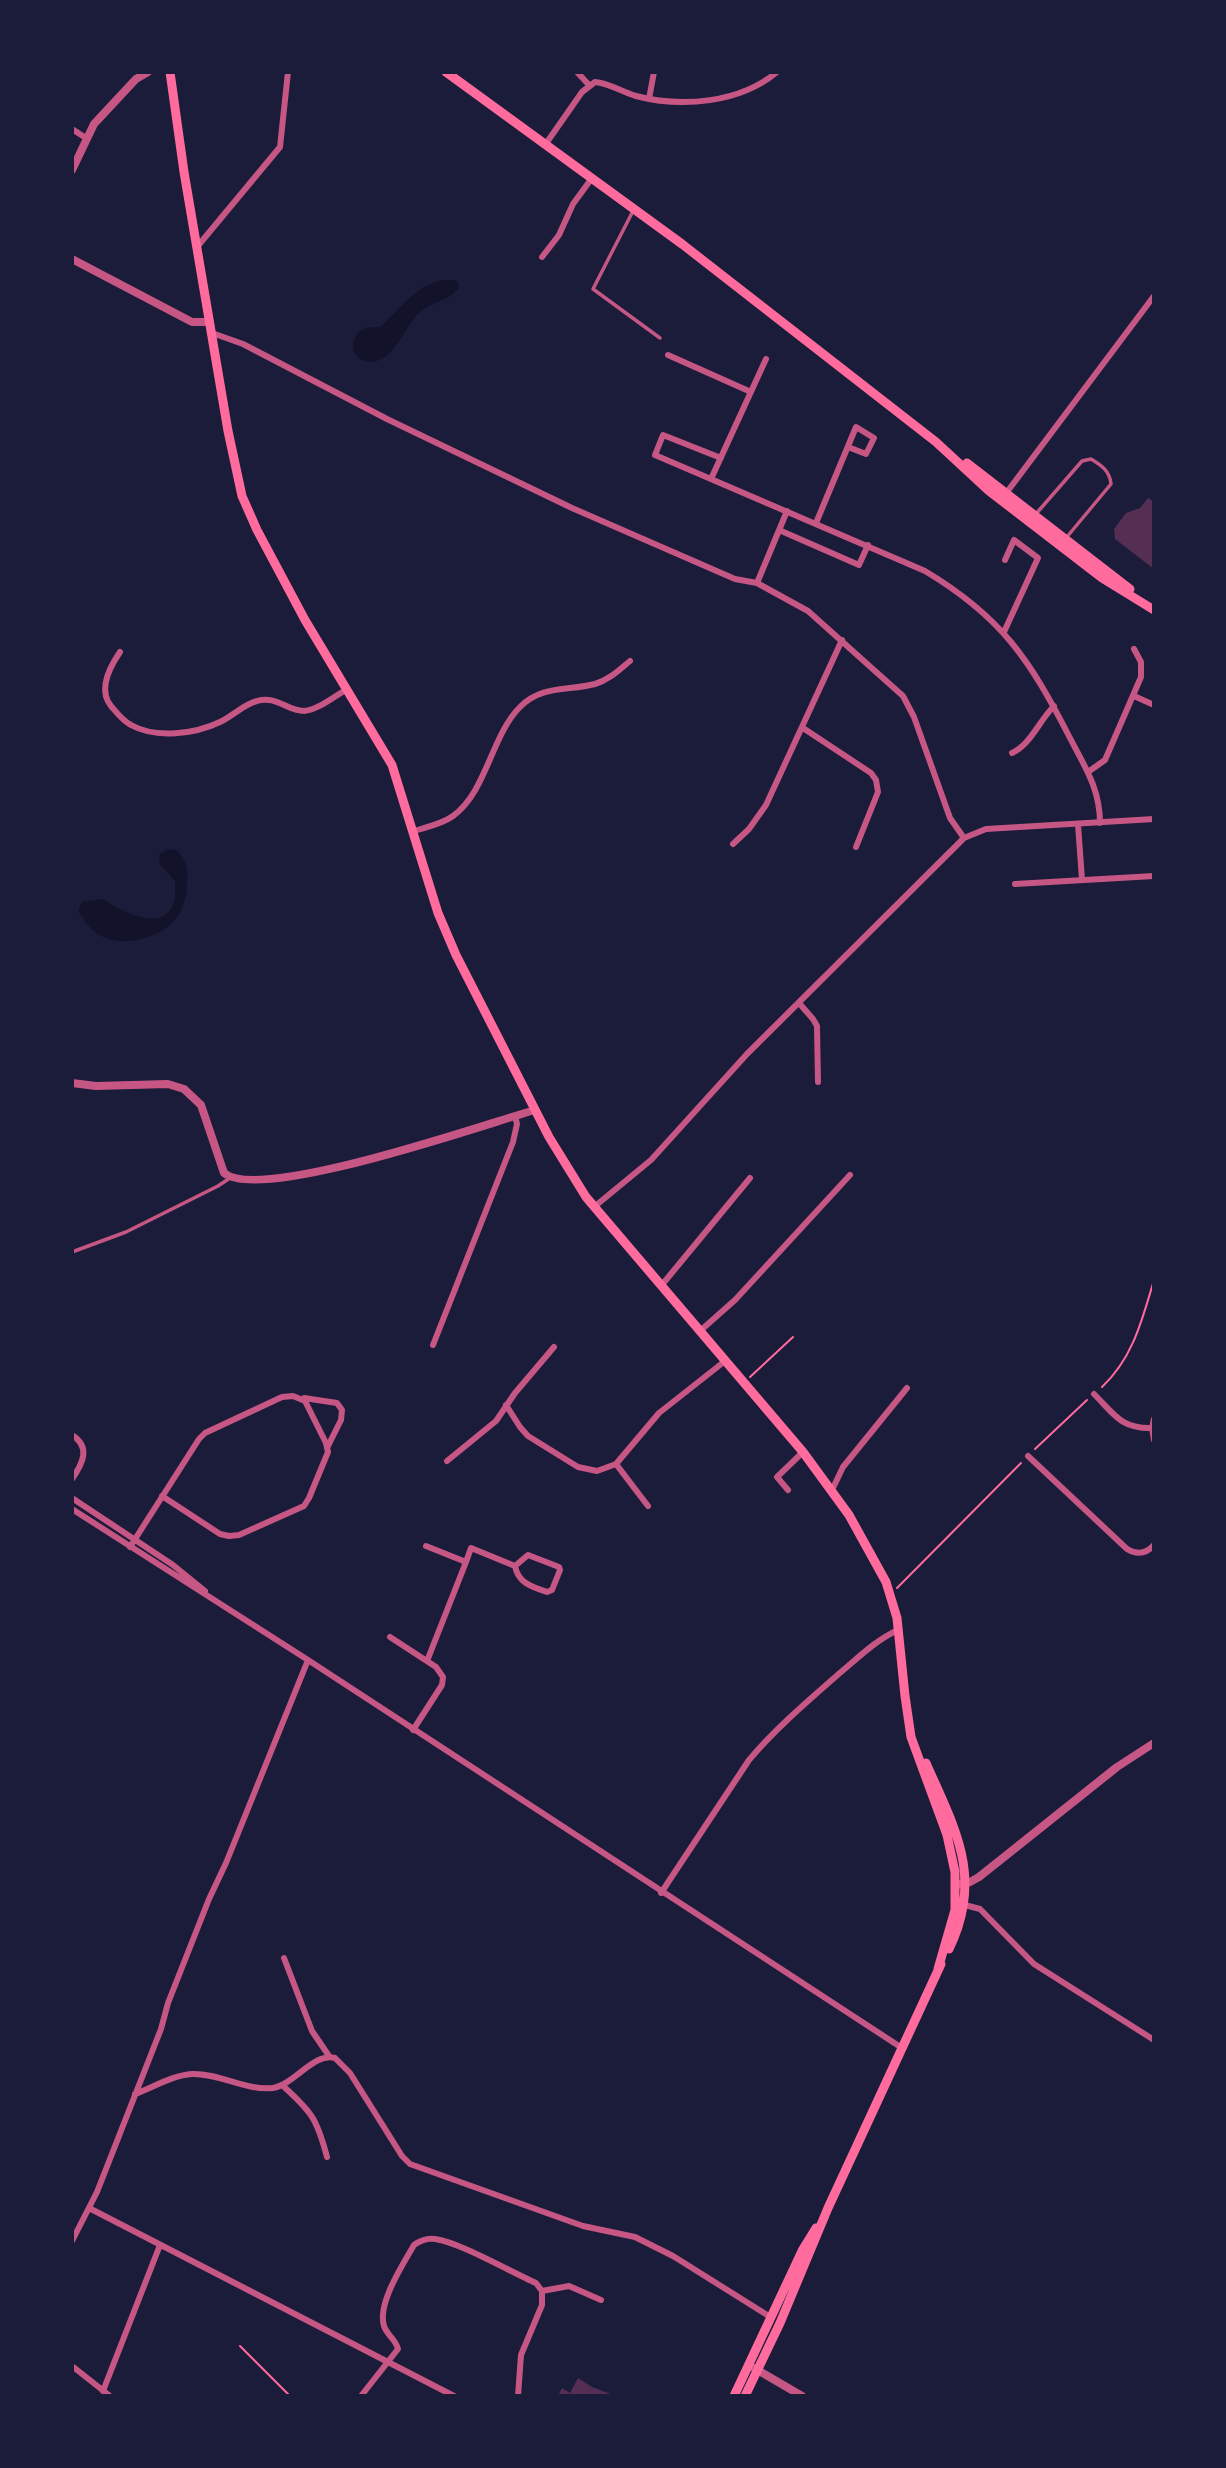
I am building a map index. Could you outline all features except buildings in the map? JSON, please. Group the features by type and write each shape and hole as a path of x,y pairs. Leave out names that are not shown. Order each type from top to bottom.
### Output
{"main road":[{"path":"170,72 197,247 236,474 244,503 305,620 393,765 448,937 559,1156 594,1207 803,1452 832,1490 872,1554 891,1593 916,1753 950,1845 961,1884 955,1938 938,1969 776,2320 754,2368 745,2396"},
{"path":"446,72 634,209 936,442 1003,497 1065,538 1154,610"},
{"path":"1032,518 1102,578 1143,601"},
{"path":"734,2396 754,2368"}],"street":[{"path":"72,170 94,124 136,79 148,72"},
{"path":"197,247 280,147 288,72"},
{"path":"577,72 589,85"},
{"path":"649,99 654,72"},
{"path":"545,145 589,85 601,83 649,99 692,102 720,98 749,89 777,72"},
{"path":"72,129 86,138"},
{"path":"542,257 559,235 570,208 592,178"},
{"path":"72,259 192,321 210,322"},
{"path":"1003,497 1154,296"},
{"path":"212,332 243,344 387,419 615,527 735,579 757,583 808,611 894,686 909,706 950,818 964,838"},
{"path":"668,355 751,392"},
{"path":"711,479 766,359"},
{"path":"816,523 856,427 874,438 866,454 848,447"},
{"path":"720,458 663,435 655,455 925,571 973,604 1004,632 1035,673 1088,772 1098,797 1100,823"},
{"path":"757,583 787,511"},
{"path":"779,530 859,565 868,545"},
{"path":"1004,561 1014,540 1038,558 1004,632"},
{"path":"733,844 749,829 766,804 842,640"},
{"path":"1088,772 1105,760 1134,696 1143,667 1134,649"},
{"path":"120,652 105,685 107,699 129,724 156,733 180,732 214,725 259,700 273,699 299,710 307,710 347,689"},
{"path":"414,831 442,822 462,808 510,718 527,700 551,690 602,682 630,661"},
{"path":"1134,696 1154,705"},
{"path":"1012,753 1026,743 1043,717 1054,706"},
{"path":"803,728 871,773 876,780 878,792 856,847"},
{"path":"594,1207 652,1160 728,1074 964,838 986,830 1154,819"},
{"path":"1078,824 1082,880"},
{"path":"1015,884 1154,876"},
{"path":"799,1003 817,1026 818,1082"},
{"path":"72,1083 96,1086 169,1084 184,1089 201,1105 220,1166 230,1178 248,1180 276,1178 390,1155 535,1110"},
{"path":"433,1345 513,1142 517,1124 515,1116"},
{"path":"700,1331 734,1300 850,1175"},
{"path":"661,1286 750,1178"},
{"path":"447,1461 496,1421 554,1347"},
{"path":"506,1405 528,1436 578,1467 597,1471 617,1464 653,1419 725,1361"},
{"path":"832,1490 843,1467 869,1440 907,1388"},
{"path":"1094,1394 1126,1425 1138,1429 1152,1428"},
{"path":"130,1547 205,1433 282,1397 298,1397 337,1403 342,1410 341,1420 327,1448"},
{"path":"162,1496 220,1534 235,1536 304,1506 327,1455 327,1448 310,1407 298,1397"},
{"path":"1154,1419 1154,1440"},
{"path":"72,1434 80,1441 84,1454 81,1466 72,1479"},
{"path":"788,1490 777,1477 803,1452"},
{"path":"1028,1456 1127,1549 1138,1554 1154,1545"},
{"path":"617,1464 648,1506"},
{"path":"72,1498 181,1570 220,1604"},
{"path":"72,1509 308,1660 902,2049"},
{"path":"426,1546 466,1562"},
{"path":"427,1661 471,1548 515,1566"},
{"path":"528,1555 559,1567 558,1578 552,1590 547,1592 521,1582 516,1575 515,1566 528,1555"},
{"path":"662,1893 762,1745 865,1652 883,1637 898,1630"},
{"path":"390,1637 439,1670 443,1681 413,1730"},
{"path":"72,2241 89,2208 209,1899 308,1660"},
{"path":"961,1884 979,1877 1117,1768 1154,1743"},
{"path":"960,1904 980,1909 1034,1964 1154,2040"},
{"path":"284,1958 312,2031 329,2056 340,2061 350,2073 402,2156 410,2164 583,2226 635,2237 673,2256 776,2320"},
{"path":"135,2094 192,2074 260,2088 282,2085 323,2057 329,2056"},
{"path":"282,2085 308,2108 315,2119 327,2157"},
{"path":"89,2208 454,2396"},
{"path":"361,2396 398,2347 385,2329 383,2309 408,2255 419,2241 439,2239 536,2283 542,2291 542,2305 521,2356 518,2396"},
{"path":"103,2390 160,2245"},
{"path":"542,2291 569,2286 601,2300"},
{"path":"72,2366 110,2396"},
{"path":"754,2368 802,2396"}],"lane":[{"path":"634,209 593,289 660,338"},
{"path":"1032,518 1082,461 1091,459 1101,465 1109,475 1111,484 1065,538"},
{"path":"72,1252 135,1227 230,1178"}],"path":[{"path":"891,1593 1121,1366 1132,1348 1154,1280"},
{"path":"752,1375 793,1337"},
{"path":"240,2346 289,2396"}],"shaded area":[{"path":"441,280 458,282 459,288 419,313 390,352 375,361 366,361 356,355 353,346 359,332 366,328 380,327 414,294"},
{"path":"168,849 176,850 180,854 185,862 187,875 186,897 173,922 158,933 132,941 110,939 92,930 78,911 82,902 103,899 140,917 162,917 170,910 175,899 175,881 159,863 160,854"}]}
